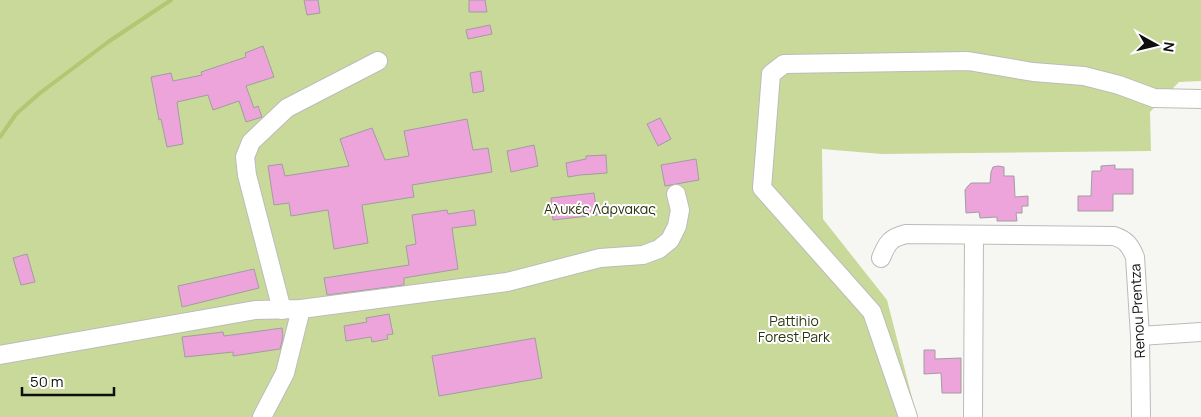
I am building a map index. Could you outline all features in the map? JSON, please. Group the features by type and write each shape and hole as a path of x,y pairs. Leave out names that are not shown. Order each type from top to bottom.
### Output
{"street":[{"path":"282,310 247,175 246,157 251,142 287,108 378,61"},
{"path":"908,417 872,312 762,188 771,74 784,64 968,61 1033,72 1084,76 1118,85 1154,98 1201,99"},
{"path":"0,355 255,310 301,309 507,282 600,258 643,255 659,249 670,240 677,226 680,210 676,194"},
{"name":"Renou Prentza","path":"881,258 886,245 895,237 906,234 1114,236 1124,240 1131,245 1135,257 1140,336 1141,417"},
{"path":"973,417 974,235"},
{"path":"262,417 285,372 301,309"},
{"path":"1140,336 1201,332"}],"green space":[{"name":"Αλυκές Λάρνακας","path":"0,0 1201,0 1201,81 1179,82 1150,112 1151,151 882,154 822,149 823,219 887,300 917,417 0,417"}],"building":[{"path":"304,0 318,0 320,13 307,15"},
{"path":"469,0 485,0 487,12 469,12"},
{"path":"490,25 492,34 468,39 466,30"},
{"path":"263,46 274,77 246,86 254,108 258,106 262,117 246,122 239,101 213,110 208,95 177,102 183,144 167,147 161,119 159,120 151,77 171,73 173,81 202,75 201,72 246,57 245,53"},
{"path":"481,71 484,91 473,93 470,73"},
{"path":"660,118 671,139 658,146 647,124"},
{"path":"467,119 473,150 488,148 492,172 412,185 414,197 362,205 368,243 334,249 328,210 291,216 289,203 274,205 268,166 282,164 285,176 349,166 340,139 372,128 385,160 409,156 404,131"},
{"path":"534,145 538,166 511,172 507,151"},
{"path":"606,155 607,173 568,177 566,163 586,159 586,156"},
{"path":"696,159 699,180 665,186 661,165"},
{"path":"1115,165 1115,169 1133,169 1133,194 1113,194 1113,211 1078,211 1078,196 1091,196 1092,171 1101,171 1101,166"},
{"path":"993,167 1004,167 1004,176 1014,176 1015,197 1028,196 1028,206 1022,206 1022,213 1016,213 1017,221 997,221 997,217 980,218 979,212 966,213 965,190 971,183 990,183"},
{"path":"594,193 597,215 553,220 551,198"},
{"path":"447,210 448,214 474,210 476,225 452,228 458,269 404,278 404,285 327,295 324,278 409,265 406,246 416,244 412,215"},
{"path":"27,254 35,282 21,285 13,258"},
{"path":"254,269 259,288 182,307 178,286"},
{"path":"389,314 393,334 387,335 388,339 372,342 371,337 346,341 344,326 367,322 366,318"},
{"path":"282,328 283,337 280,349 233,356 233,352 185,357 182,337 223,332 224,336"},
{"path":"535,338 542,378 439,396 432,356"},
{"path":"924,350 935,350 935,359 961,358 961,393 942,393 941,373 924,374"}],"waterway":[{"path":"0,137 16,114 40,93 108,42 171,0"}],"park label":[{"name":"Pattihio Forest Park","path":"794,328"}]}
